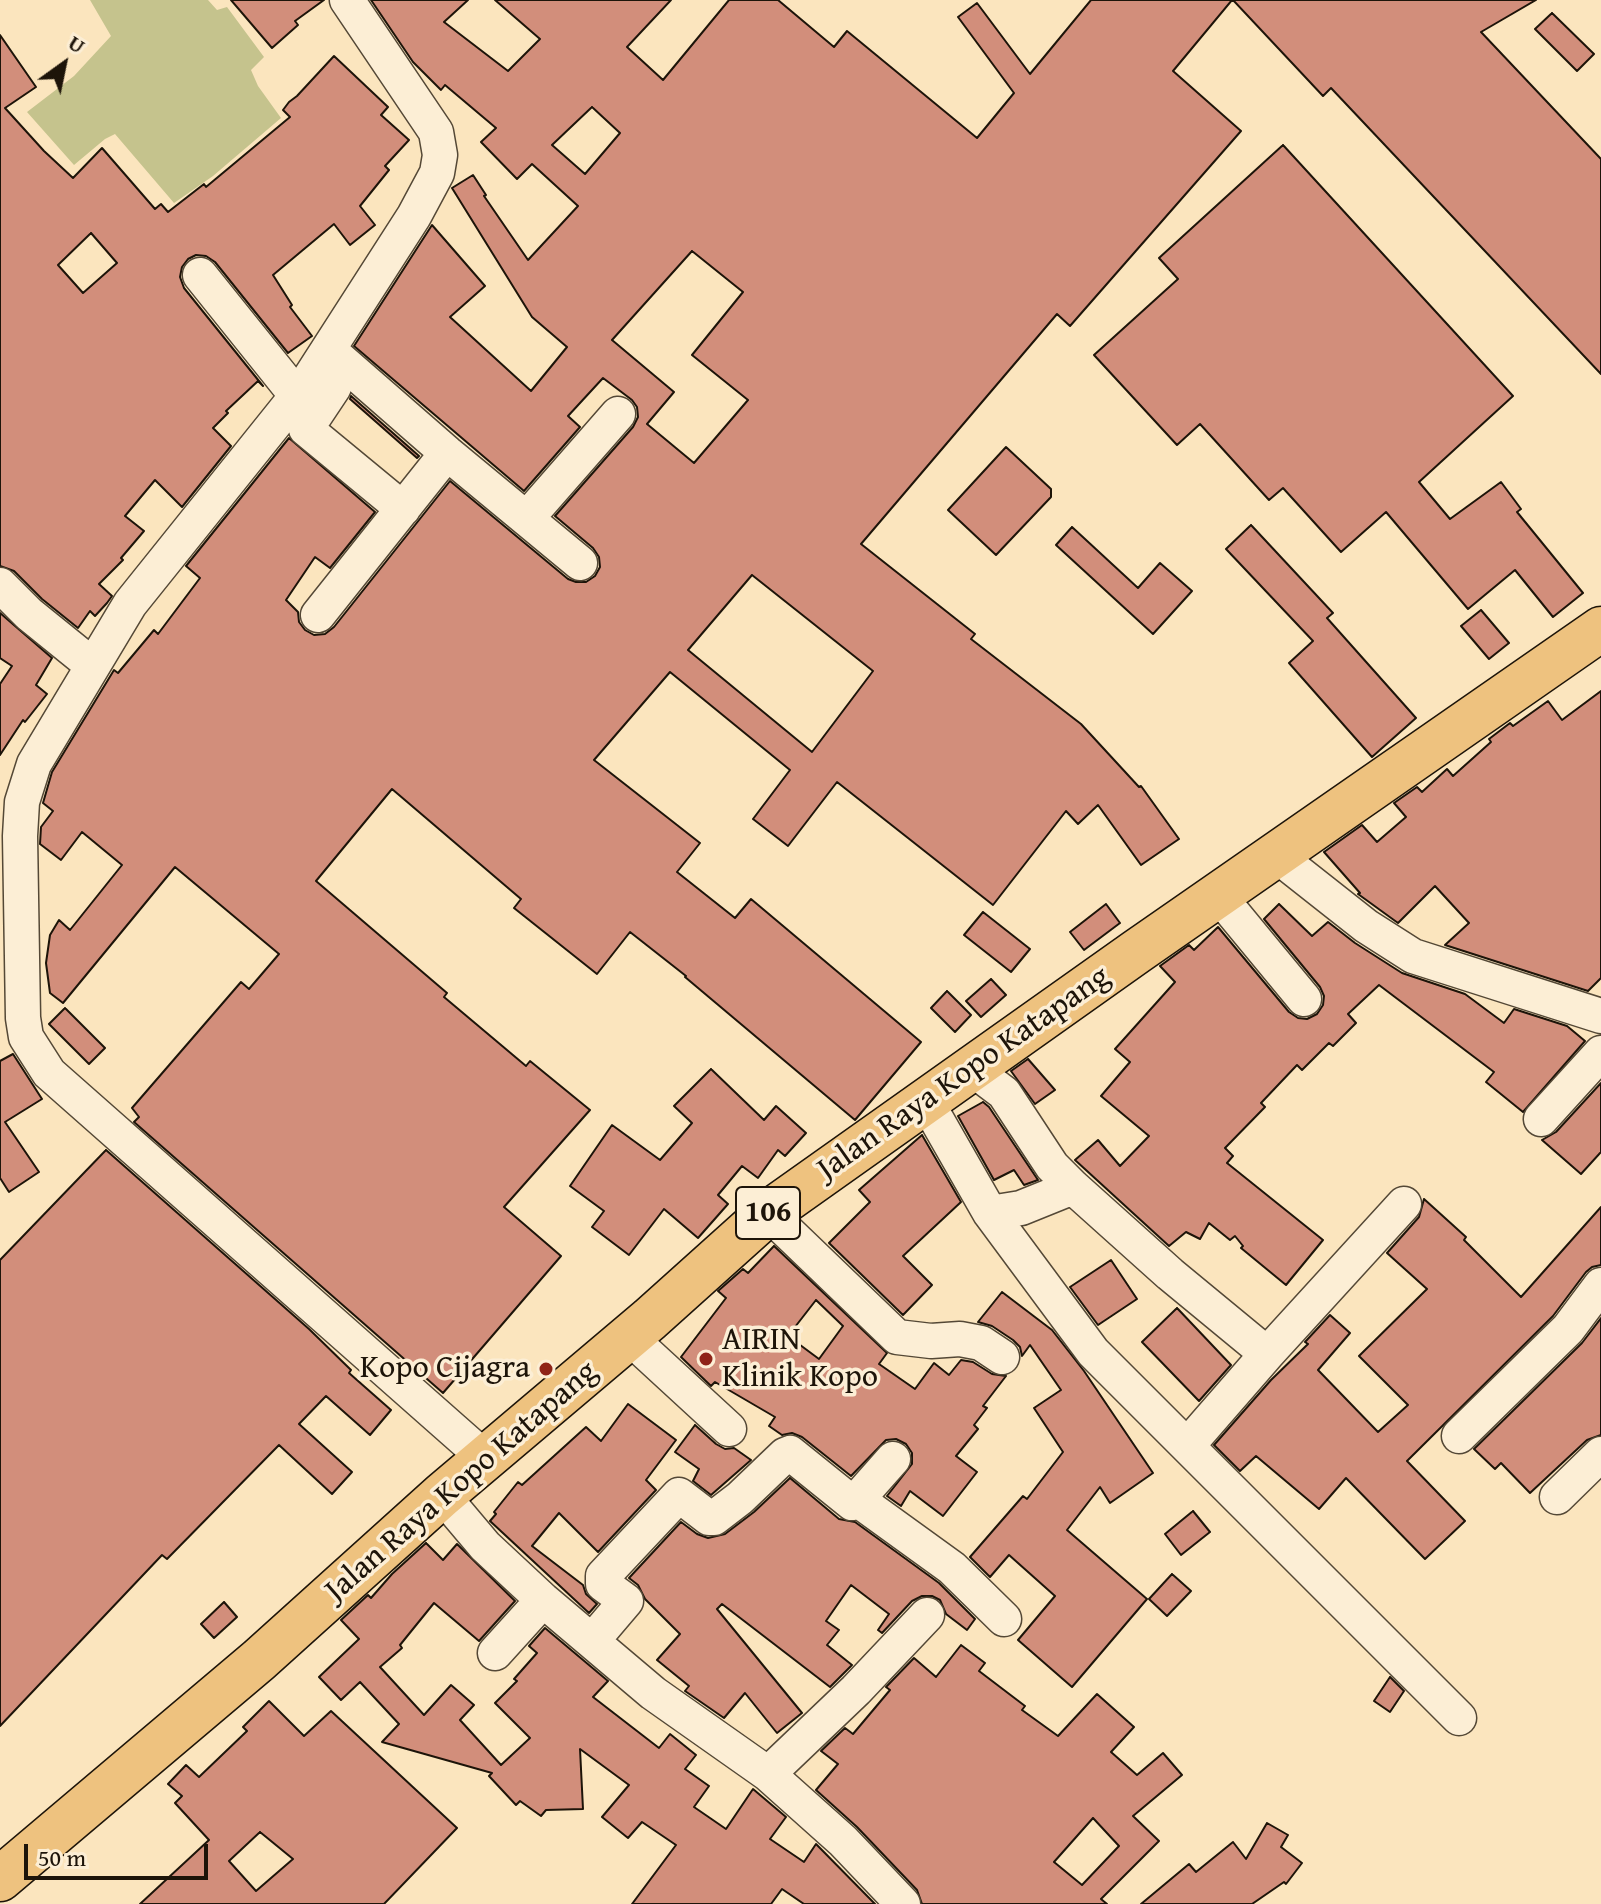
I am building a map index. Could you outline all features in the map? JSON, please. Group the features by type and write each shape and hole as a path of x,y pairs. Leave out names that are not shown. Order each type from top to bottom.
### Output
{"main road":[{"name":"Jalan Raya Kopo Katapang","path":"0,1879 259,1660 442,1495 629,1337 768,1213 1601,629"}],"street":[{"path":"347,0 436,132 440,162 414,216 329,350 297,396 130,604 34,764 22,802 10,937 26,1037 49,1073 485,1458"},
{"path":"200,275 297,396"},
{"path":"329,350 580,563"},
{"path":"334,387 306,429 403,509"},
{"path":"527,518 618,414"},
{"path":"318,615 447,453"},
{"path":"0,585 29,614 92,665"},
{"path":"1276,855 1366,926 1413,956 1601,1016"},
{"path":"1219,896 1304,999"},
{"path":"1541,1119 1601,1053"},
{"path":"971,1068 1004,1093 1052,1166 1073,1187 1170,1274 1267,1354"},
{"path":"926,1101 990,1213 1093,1352 1459,1718"},
{"path":"990,1213 1021,1208 1073,1187"},
{"path":"1187,1446 1404,1204"},
{"path":"768,1213 897,1337 931,1341 960,1339 981,1343 1002,1357"},
{"path":"1459,1436 1568,1329 1601,1285"},
{"path":"629,1337 729,1429"},
{"path":"592,1641 626,1601 603,1584 603,1576 679,1495 709,1518 714,1518 790,1453 852,1503 893,1459"},
{"path":"1557,1497 1601,1454"},
{"path":"442,1495 485,1546 543,1600 664,1701 768,1774 843,1841 903,1904"},
{"path":"858,1500 952,1568 1004,1619"},
{"path":"495,1653 543,1600"},
{"path":"768,1774 856,1690 927,1615"}],"shaded area":[{"path":"90,0 208,0 217,10 227,7 264,57 251,70 258,86 281,118 213,176 174,203 115,134 74,165 27,112 74,76 111,36"}],"building":[{"path":"231,0 324,0 295,21 298,25 272,48"},
{"path":"371,0 468,0 444,22 508,71 540,39 495,0 671,0 627,47 663,80 729,0 778,0 834,47 847,31 977,138 1014,93 958,17 977,3 1030,74 1091,0 1232,0 1173,71 1241,131 1070,326 1057,314 861,544 975,634 971,639 1081,724 1141,786 1179,839 1141,865 1098,805 1078,824 1066,811 993,905 837,782 788,846 753,819 790,770 670,672 594,760 700,843 677,872 735,918 751,899 921,1042 855,1120 630,932 597,974 514,908 521,899 392,789 316,881 447,993 444,997 526,1066 530,1061 590,1110 504,1207 561,1256 443,1393 134,1122 139,1117 132,1108 241,982 249,989 279,954 175,867 63,1003 50,993 46,963 50,935 59,920 70,930 122,865 82,832 61,860 40,844 41,827 53,811 43,803 52,772 114,670 118,673 154,630 158,634 200,578 186,566 289,438 375,512 330,568 315,557 286,600 298,612 299,622 305,630 314,635 325,634 334,627 450,481 568,579 586,582 595,576 600,567 599,557 593,548 555,516 633,427 638,417 632,400 603,378 568,416 580,427 524,491 354,346 432,225 485,286 450,317 531,391 567,347 532,317 452,188 473,175 528,260 578,206 532,164 517,179 481,142 496,128 445,85 441,90 413,62","holes":["592,107 620,133 585,174 552,145","692,251 743,292 692,355 748,400 694,463 647,424 674,392 612,340","752,575 873,671 812,752 688,650"]},
{"path":"1233,0 1536,0 1481,32 1601,159 1601,374 1331,88 1323,96"},
{"path":"1552,13 1594,54 1577,71 1535,29"},
{"path":"0,35 36,87 5,108 44,151 73,178 102,148 155,209 161,204 168,212 204,184 206,187 290,117 283,110 334,56 388,107 381,115 409,140 385,166 389,170 360,206 375,225 350,245 334,224 273,275 292,305 290,307 312,336 288,353 215,262 206,256 196,255 188,259 180,277 184,288 263,386 258,381 213,428 231,446 182,507 155,480 125,516 144,531 121,558 123,560 99,584 112,596 95,616 90,611 78,628 14,571 0,566","holes":["91,233 117,263 83,293 58,265"]},
{"path":"1283,145 1513,396 1419,482 1450,519 1501,482 1521,509 1517,512 1583,593 1553,617 1515,570 1468,609 1386,512 1341,552 1283,488 1269,500 1200,424 1177,445 1094,355 1178,279 1159,258"},
{"path":"351,396 419,456 417,458 350,399"},
{"path":"1006,447 1051,489 1051,497 996,555 948,510"},
{"path":"1251,525 1333,613 1327,618 1416,718 1372,757 1289,663 1313,641 1226,549"},
{"path":"1072,527 1138,588 1160,563 1192,591 1153,634 1056,545"},
{"path":"1481,610 1509,643 1489,659 1461,626"},
{"path":"0,613 52,658 36,685 47,694 25,722 23,720 0,755 0,684 12,666 0,658"},
{"path":"1601,691 1601,978 1588,991 1445,945 1469,923 1435,886 1398,923 1358,894 1324,852 1362,825 1377,842 1406,817 1394,803 1417,787 1422,792 1447,769 1453,776 1491,742 1489,739 1510,723 1513,726 1548,701 1562,720"},
{"path":"1106,904 1120,923 1084,950 1070,932"},
{"path":"1279,904 1312,936 1328,922 1402,973 1465,994 1504,1023 1514,1009 1567,1026 1585,1041 1523,1112 1486,1082 1494,1072 1379,985 1348,1014 1356,1023 1333,1046 1329,1043 1302,1070 1297,1065 1261,1103 1265,1107 1225,1148 1233,1156 1227,1163 1323,1240 1286,1285 1241,1248 1243,1246 1235,1236 1230,1240 1209,1223 1200,1239 1186,1232 1169,1246 1075,1160 1098,1140 1120,1166 1149,1136 1101,1096 1130,1062 1115,1049 1175,982 1160,966 1189,945 1194,950 1218,927 1289,1012 1307,1019 1317,1014 1324,996 1320,987 1264,919"},
{"path":"983,912 1030,949 1011,972 964,935"},
{"path":"991,979 1006,995 981,1017 966,1001"},
{"path":"947,991 971,1015 955,1032 931,1008"},
{"path":"65,1008 105,1048 89,1064 49,1024"},
{"path":"13,1054 42,1099 5,1122 39,1172 9,1192 0,1178 0,1061"},
{"path":"1028,1059 1055,1090 1035,1104 1011,1071"},
{"path":"711,1069 764,1120 776,1106 806,1133 785,1156 778,1150 758,1178 742,1166 718,1195 728,1204 698,1238 664,1209 629,1255 592,1227 604,1211 570,1186 612,1125 660,1160 692,1123 674,1106"},
{"path":"1601,1083 1601,1152 1581,1174 1542,1140 1556,1132"},
{"path":"983,1102 1038,1180 1024,1185 1014,1170 994,1180 958,1116"},
{"path":"922,1135 961,1202 903,1256 932,1285 903,1315 829,1243 870,1202 859,1190"},
{"path":"106,1150 309,1329 351,1370 349,1373 391,1410 370,1435 326,1396 299,1424 352,1472 332,1494 279,1445 167,1559 162,1555 0,1726 0,1260"},
{"path":"1424,1199 1466,1237 1464,1240 1521,1297 1601,1207 1601,1265 1586,1272 1553,1316 1407,1461 1465,1521 1425,1559 1346,1478 1319,1509 1256,1456 1240,1471 1214,1445 1271,1380 1308,1344 1305,1342 1330,1315 1350,1333 1318,1370 1378,1432 1408,1405 1359,1356 1427,1289 1387,1253 1419,1217"},
{"path":"774,1246 887,1353 879,1364 915,1389 934,1363 949,1375 961,1360 973,1362 992,1374 1006,1376 983,1406 987,1408 974,1425 978,1429 956,1456 977,1472 943,1516 910,1491 901,1506 887,1496 912,1464 912,1453 906,1444 896,1439 886,1440 851,1476 802,1437 792,1433 782,1435 769,1426 775,1417 715,1382 711,1386 681,1357 726,1298 718,1291 743,1269 748,1273","holes":["816,1300 843,1326 819,1359 788,1336"]},
{"path":"1111,1260 1137,1299 1098,1325 1070,1287"},
{"path":"1002,1292 1052,1330 1084,1371 1153,1473 1110,1503 1100,1487 1067,1530 1147,1599 1072,1687 1018,1640 1055,1596 1009,1555 990,1577 970,1557 1023,1496 1027,1499 1063,1452 1034,1408 1061,1390 1030,1345 1022,1356 1020,1347 1013,1340 992,1326 978,1322"},
{"path":"1177,1308 1231,1365 1199,1401 1142,1342"},
{"path":"1601,1318 1601,1435 1587,1440 1530,1493 1501,1463 1495,1469 1474,1449 1582,1343"},
{"path":"628,1404 676,1440 646,1480 656,1490 598,1552 559,1513 532,1546 583,1585 586,1594 597,1604 589,1613 490,1521 518,1482 522,1485 586,1427 601,1441"},
{"path":"695,1425 716,1444 725,1449 734,1448 751,1460 711,1495 693,1481 699,1469 675,1452"},
{"path":"790,1478 839,1519 855,1522 939,1583 975,1619 967,1630 946,1614 940,1600 922,1596 912,1601 882,1633 878,1630 889,1614 851,1585 826,1621 839,1630 827,1645 852,1665 830,1687 722,1604 717,1609 802,1713 777,1733 745,1693 724,1718 685,1691 689,1686 657,1660 680,1634 629,1578 681,1522 708,1538 725,1534"},
{"path":"1193,1511 1210,1532 1181,1555 1165,1534"},
{"path":"426,1543 443,1560 457,1544 515,1601 479,1641 434,1603 400,1645 402,1648 380,1667 424,1715 451,1685 474,1705 460,1720 501,1765 530,1738 495,1703 517,1681 514,1679 537,1653 529,1646 545,1628 608,1681 593,1697 659,1748 670,1734 696,1755 685,1769 709,1786 694,1807 726,1829 753,1789 786,1817 770,1839 804,1862 816,1844 875,1904 804,1904 782,1889 771,1904 632,1904 676,1845 642,1822 628,1838 602,1817 629,1785 580,1749 583,1809 546,1810 541,1816 520,1801 516,1805 489,1776 492,1773 382,1742 399,1724 360,1682 341,1700 319,1677 359,1639 341,1620 368,1595 371,1598"},
{"path":"1172,1574 1191,1591 1167,1616 1149,1599"},
{"path":"224,1602 237,1617 214,1638 201,1624"},
{"path":"961,1645 985,1663 979,1671 1025,1706 1022,1710 1058,1736 1097,1694 1134,1727 1111,1752 1137,1775 1163,1753 1182,1775 1133,1816 1159,1841 1101,1899 1107,1904 922,1904 917,1890 857,1827 816,1790 838,1764 821,1751 845,1728 853,1734 890,1690 886,1687 914,1658 936,1677","holes":["1093,1818 1119,1846 1082,1885 1054,1862"]},
{"path":"1390,1677 1404,1691 1390,1712 1374,1701"},
{"path":"269,1701 304,1736 331,1711 457,1828 384,1904 140,1904 209,1840 175,1803 182,1796 168,1784 186,1765 199,1777 247,1731 243,1727","holes":["260,1832 293,1859 256,1891 229,1861"]},
{"path":"1267,1823 1288,1835 1281,1847 1302,1863 1286,1884 1284,1882 1252,1904 1141,1904 1189,1864 1196,1872 1233,1842 1246,1859"}],"place":[{"name":"AIRIN Klinik Kopo","path":"706,1359"},
{"name":"Kopo Cijagra","path":"546,1369"}]}
